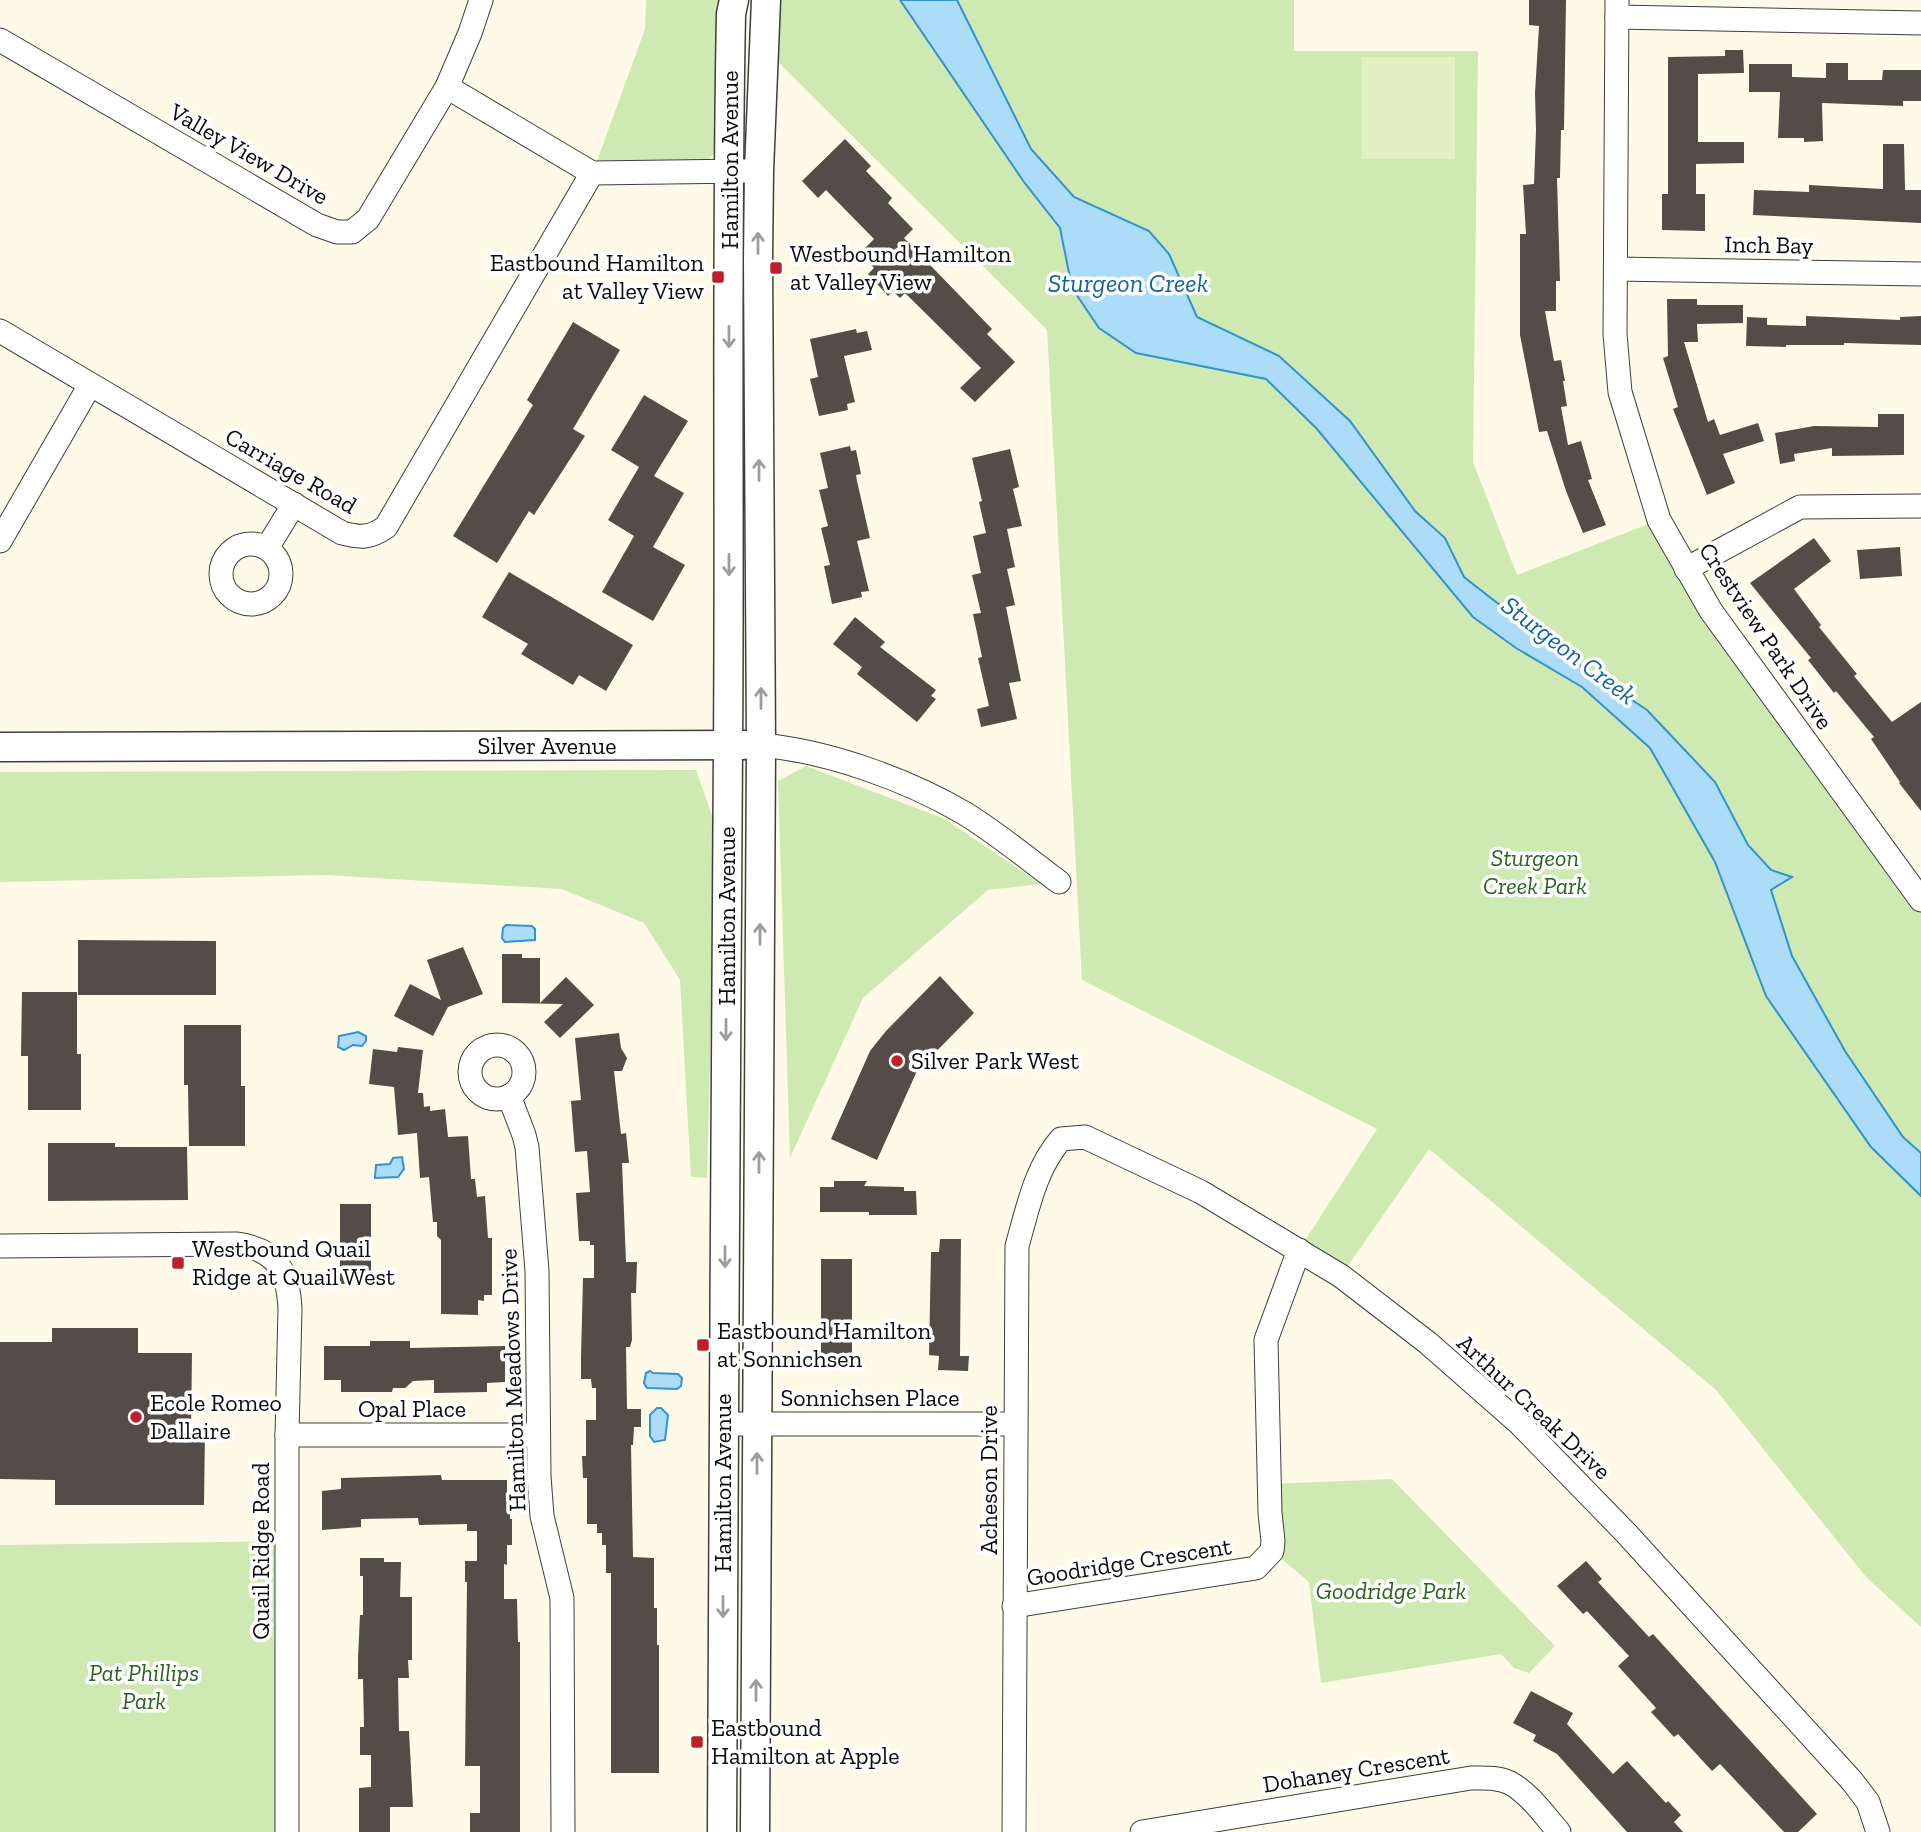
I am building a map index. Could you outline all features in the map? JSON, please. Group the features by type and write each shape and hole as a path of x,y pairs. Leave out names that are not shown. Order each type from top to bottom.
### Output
{"street":[{"name":"Valley View Drive","path":"0,40 317,225 337,232 352,232 368,219 447,87 481,0"},
{"name":"Hamilton Avenue","path":"722,1832 728,745 727,172 731,15 734,0"},
{"name":"Hamilton Avenue","path":"755,1832 761,745 759,171 766,0"},
{"path":"1617,8 1921,23"},
{"name":"Crestview Park Drive","path":"1617,8 1615,334 1620,393 1659,520 1711,611 1917,886"},
{"path":"447,87 592,173 759,171"},
{"name":"Carriage Road","path":"0,331 342,533 369,537 386,527 592,173"},
{"name":"Inch Bay","path":"1616,269 1921,274"},
{"path":"0,541 90,385"},
{"path":"267,548 294,504"},
{"path":"1686,569 1800,507 1921,506"},
{"name":"Silver Avenue","path":"0,747 761,745 816,752 936,798 991,831 1059,882"},
{"name":"Hamilton Meadows Drive","path":"509,1096 524,1135 528,1161 537,1271 537,1435 542,1516 562,1598 563,1832"},
{"name":"Arthur Creak Drive","path":"1061,1139 1085,1137 1201,1192 1341,1276 1428,1343 1519,1423 1626,1533 1852,1781 1868,1802 1878,1832"},
{"name":"Acheson Drive","path":"1014,1832 1017,1246 1040,1170 1061,1139"},
{"name":"Quail Ridge Road","path":"0,1246 206,1243 251,1246 262,1250 281,1267 289,1287 287,1832"},
{"name":"Goodridge Crescent","path":"1014,1606 1256,1568 1266,1560 1272,1551 1273,1541 1266,1340 1299,1250"},
{"name":"Sonnichsen Place","path":"724,1424 1015,1424"},
{"name":"Opal Place","path":"288,1436 537,1435"},
{"name":"Dohaney Crescent","path":"1142,1832 1471,1778 1493,1778 1511,1783 1559,1832"}],"green space":[{"path":"646,0 725,0 717,151 709,159 597,161 645,29"},
{"name":"Sturgeon Creek Park","path":"778,0 1294,0 1294,51 1478,51 1473,462 1517,575 1659,520 1921,900 1921,1627 1867,1578 1716,1390 1429,1149 1341,1276 1299,1250 1377,1129 1082,980 1047,330 775,59"},
{"path":"1362,57 1455,57 1455,159 1362,159"},
{"path":"806,766 945,819 1041,884 988,890 863,998 790,1158 778,781"},
{"path":"696,770 716,827 707,1178 691,1177 680,980 644,923 562,889 326,875 0,882 0,772"},
{"name":"Goodridge Park","path":"1392,1479 1555,1646 1529,1673 1514,1668 1501,1654 1321,1683 1309,1582 1272,1551 1269,1484"},
{"name":"Pat Phillips Park","path":"287,1541 287,1832 0,1832 0,1545"}],"water":[{"name":"Sturgeon Creek","path":"900,0 957,0 1031,149 1074,197 1149,231 1169,254 1197,317 1279,356 1350,421 1415,511 1445,538 1464,577 1567,657 1647,710 1715,782 1748,845 1771,870 1792,877 1771,890 1792,956 1845,1051 1903,1137 1921,1153 1921,1196 1871,1147 1766,996 1715,862 1650,748 1582,687 1516,648 1473,617 1317,429 1266,379 1136,353 1099,328 1072,288 1060,228 1024,182"},
{"path":"506,925 532,926 535,929 535,940 505,942 502,938"},
{"path":"358,1032 366,1036 362,1046 353,1045 344,1050 338,1047 339,1036"},
{"path":"402,1157 404,1169 398,1177 375,1178 376,1165 390,1164 393,1158"},
{"path":"650,1371 678,1374 682,1378 681,1386 677,1389 647,1388 644,1383 646,1373"},
{"path":"657,1408 661,1408 668,1415 665,1440 654,1442 650,1436 650,1415"}],"building":[{"path":"1529,0 1566,0 1564,130 1561,130 1560,178 1557,178 1560,281 1556,281 1556,311 1545,311 1554,361 1561,360 1565,381 1567,406 1561,407 1568,445 1581,441 1592,479 1588,480 1606,525 1583,533 1547,431 1539,432 1520,335 1520,234 1526,234 1523,185 1534,184 1539,26 1529,25"},
{"path":"1725,50 1743,50 1744,73 1698,74 1698,142 1744,142 1744,163 1696,164 1696,194 1705,194 1705,231 1662,230 1662,194 1668,194 1668,57 1725,56"},
{"path":"1826,63 1848,63 1848,80 1882,80 1883,70 1921,70 1921,101 1903,101 1903,106 1822,103 1823,141 1804,142 1804,138 1778,138 1780,92 1749,92 1749,64 1792,64 1792,77 1826,78"},
{"path":"845,139 871,166 866,171 892,198 888,203 913,229 904,238 992,329 987,334 1015,362 975,402 960,388 981,368 905,293 900,298 893,291 888,296 868,274 874,268 860,253 874,239 826,190 818,198 802,181"},
{"path":"1883,144 1904,144 1905,190 1921,190 1921,223 1753,215 1754,190 1809,192 1809,185 1883,189"},
{"path":"1667,299 1697,299 1697,305 1743,305 1743,323 1697,324 1698,342 1684,342 1708,422 1714,419 1720,435 1758,423 1764,441 1723,454 1735,483 1707,495 1673,409 1678,407 1663,358 1668,356"},
{"path":"1806,316 1900,320 1900,317 1921,316 1921,345 1844,343 1786,347 1746,346 1747,317 1767,318 1767,325 1806,326"},
{"path":"573,322 620,350 573,429 585,436 534,515 529,511 497,563 453,536 533,405 527,400"},
{"path":"856,329 857,333 867,331 872,350 844,356 855,402 847,404 848,410 819,416 810,379 818,377 810,339"},
{"path":"644,395 688,421 654,476 684,493 653,547 685,565 653,621 602,592 634,536 608,520 639,467 611,450"},
{"path":"1878,414 1904,414 1904,455 1832,456 1832,448 1794,454 1795,461 1780,464 1775,433 1814,426 1878,427"},
{"path":"850,446 851,451 856,450 861,474 856,475 870,538 857,541 869,591 861,592 862,597 832,604 824,566 830,565 821,528 828,526 819,490 828,488 820,453"},
{"path":"1010,449 1019,487 1013,489 1022,526 1007,529 1015,567 1007,569 1015,605 1006,607 1021,681 1009,683 1017,719 981,727 977,709 989,706 978,658 982,657 973,614 981,613 972,575 981,573 973,536 986,533 972,458"},
{"path":"1814,538 1831,561 1794,589 1821,625 1819,627 1857,674 1854,676 1892,722 1921,702 1921,811 1871,739 1874,737 1836,691 1834,693 1808,660 1811,658 1750,583"},
{"path":"1900,547 1902,576 1860,579 1857,550"},
{"path":"509,572 633,645 606,691 579,675 573,685 521,654 528,644 482,617"},
{"path":"855,617 885,642 880,647 936,690 931,696 936,699 917,722 857,674 862,667 833,644"},
{"path":"78,940 216,941 216,995 78,995"},
{"path":"463,947 483,994 448,1007 433,1036 394,1016 410,984 441,1000 427,960"},
{"path":"502,954 540,958 540,1003 566,977 594,1005 560,1038 544,1022 563,1004 502,1003"},
{"name":"Silver Park West","path":"940,976 974,1013 917,1071 877,1160 831,1139 870,1051"},
{"path":"22,992 77,992 77,1054 81,1054 81,1110 28,1110 28,1056 21,1056"},
{"path":"184,1025 241,1025 245,1146 189,1146 188,1085 184,1085"},
{"path":"619,1033 621,1048 627,1058 622,1071 614,1071 621,1134 626,1133 629,1163 622,1163 626,1262 637,1262 636,1293 631,1293 632,1340 630,1347 626,1347 627,1409 641,1409 641,1427 634,1427 631,1445 633,1557 654,1558 654,1608 657,1608 659,1645 659,1773 611,1773 611,1573 606,1573 606,1545 602,1545 602,1533 597,1533 597,1524 587,1524 587,1478 583,1478 582,1456 586,1456 586,1420 596,1420 596,1388 592,1388 591,1379 581,1379 583,1278 594,1278 594,1245 590,1245 590,1241 579,1241 576,1193 590,1192 587,1151 575,1152 571,1101 581,1100 575,1038"},
{"path":"398,1047 423,1050 418,1093 423,1093 424,1107 430,1106 430,1111 445,1109 448,1137 468,1136 471,1179 475,1179 477,1197 485,1196 488,1238 492,1238 492,1295 484,1295 484,1301 478,1300 478,1315 441,1314 441,1240 437,1236 437,1222 433,1222 429,1177 420,1178 417,1133 398,1135 394,1087 369,1084 373,1049 397,1052"},
{"path":"48,1143 187,1147 188,1200 48,1201"},
{"path":"834,1181 867,1181 864,1186 904,1187 904,1191 916,1191 917,1215 820,1212 820,1187 834,1187"},
{"path":"340,1204 371,1204 371,1284 340,1284"},
{"path":"940,1239 961,1239 960,1356 969,1356 968,1371 938,1370 939,1356 929,1355 931,1252 939,1252"},
{"path":"821,1259 852,1259 852,1356 821,1356"},
{"path":"52,1328 138,1328 138,1353 192,1353 191,1429 205,1429 204,1505 55,1505 55,1480 0,1479 0,1342 52,1342"},
{"path":"370,1341 410,1341 410,1348 505,1346 505,1382 487,1383 487,1392 434,1393 434,1380 413,1381 405,1388 393,1388 392,1392 341,1392 341,1380 324,1380 324,1346 370,1346"},
{"path":"441,1475 442,1480 507,1480 507,1512 510,1512 512,1519 512,1545 507,1545 507,1565 504,1564 504,1599 517,1599 520,1642 520,1832 470,1832 470,1813 480,1813 480,1766 465,1766 465,1561 477,1561 477,1531 467,1531 467,1524 419,1525 418,1518 361,1519 361,1527 322,1530 322,1491 341,1489 341,1478"},
{"path":"360,1558 384,1558 384,1562 401,1562 400,1597 412,1597 412,1660 408,1660 409,1678 398,1678 399,1731 409,1731 413,1807 390,1807 390,1832 359,1832 359,1788 371,1787 371,1755 360,1755 360,1727 364,1727 363,1679 358,1679 360,1615 363,1615"},
{"path":"1586,1561 1602,1579 1598,1582 1649,1637 1653,1634 1817,1814 1798,1832 1784,1832 1720,1764 1712,1771 1678,1734 1674,1737 1651,1712 1656,1708 1618,1666 1629,1656 1587,1611 1583,1614 1557,1586"},
{"path":"1531,1691 1573,1713 1567,1724 1613,1774 1627,1761 1666,1803 1668,1801 1681,1815 1674,1822 1683,1832 1627,1832 1557,1754 1533,1741 1536,1735 1513,1723"}],"place":[{"name":"Westbound Hamilton at Valley View","path":"776,268"},
{"name":"Eastbound Hamilton at Valley View","path":"718,277"},
{"name":"Silver Park West","path":"897,1061"},
{"name":"Westbound Quail Ridge at Quail West","path":"178,1263"},
{"name":"Eastbound Hamilton at Sonnichsen","path":"703,1345"},
{"name":"Ecole Romeo Dallaire","path":"136,1417"},
{"name":"Eastbound Hamilton at Apple","path":"697,1742"}]}
